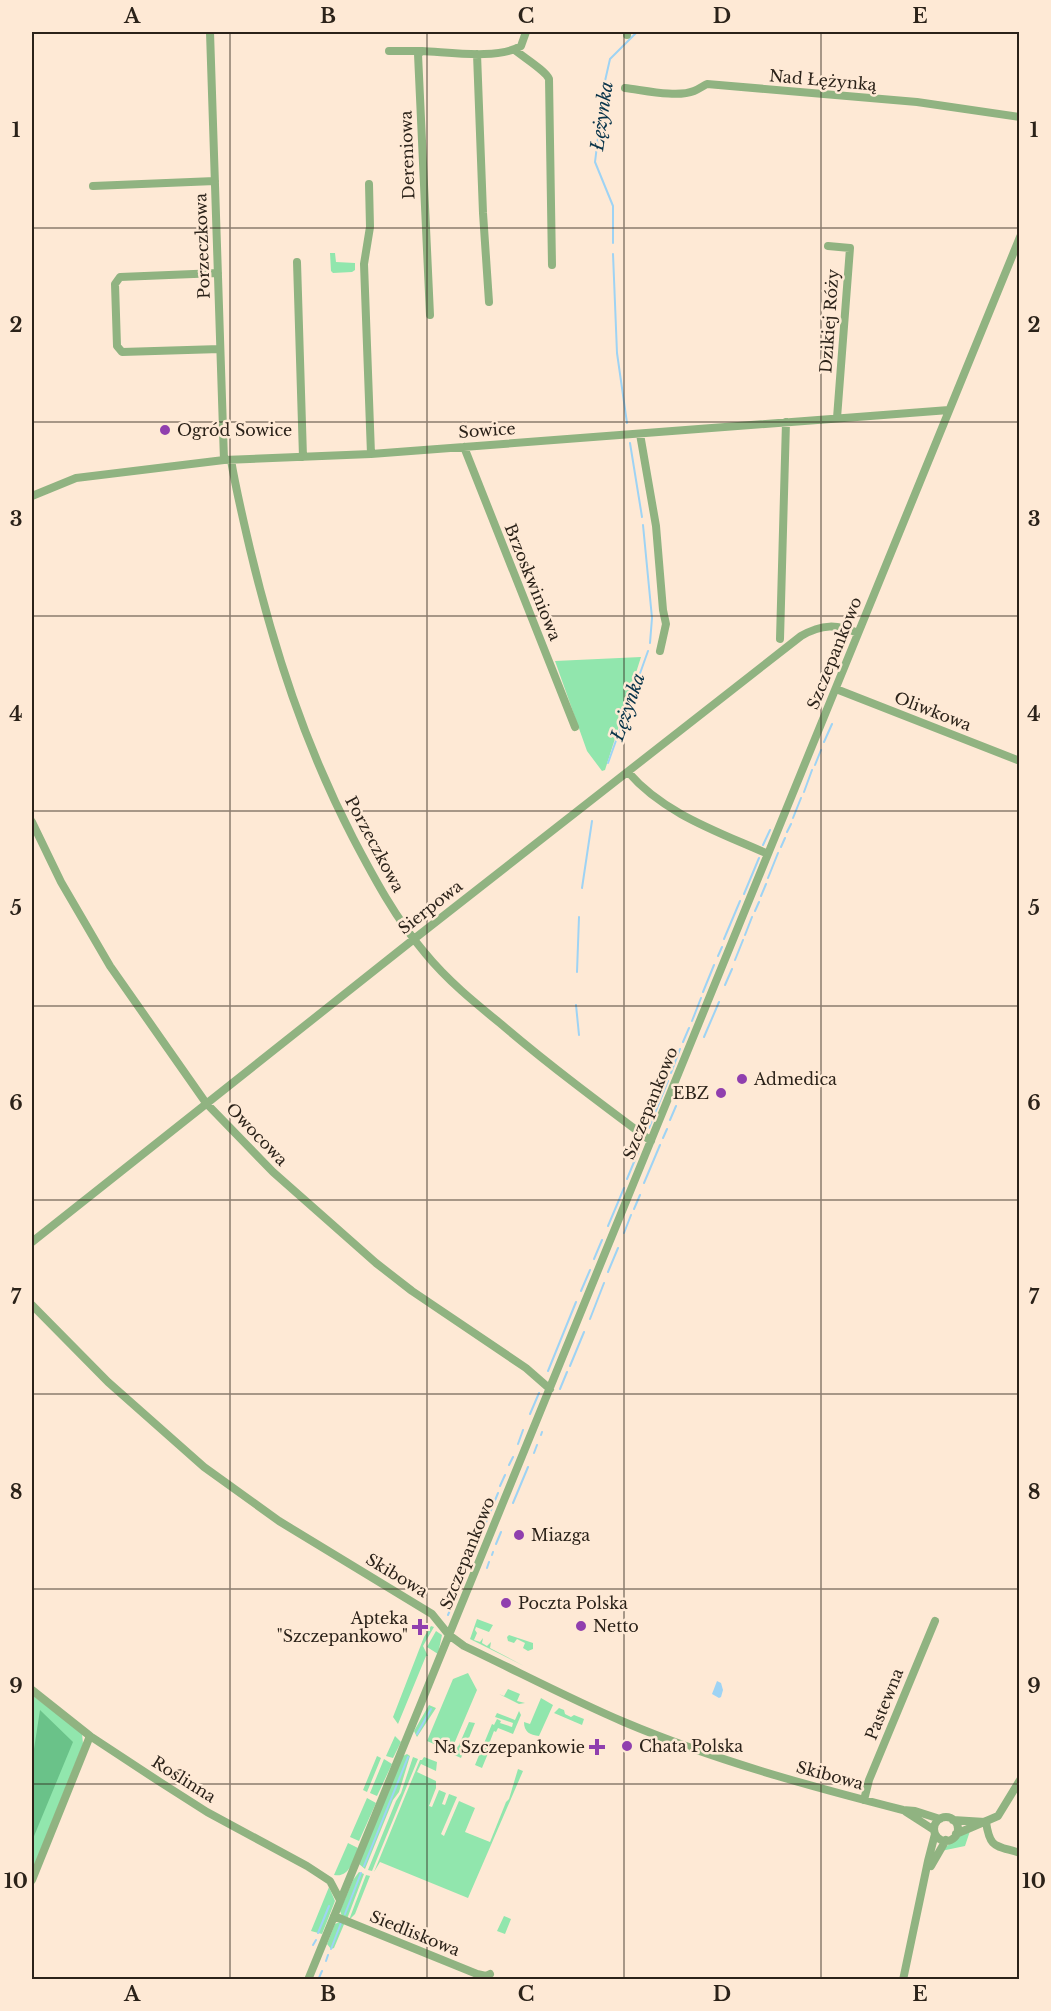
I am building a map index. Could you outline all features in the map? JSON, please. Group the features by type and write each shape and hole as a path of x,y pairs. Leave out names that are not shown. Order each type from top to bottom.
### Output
{"street":[{"name":"Porzeczkowa","path":"210,32 220,349 228,460 268,623 308,739 329,789 358,846 385,895 414,939 439,968 488,1014 651,1141"},
{"path":"389,51 477,54 515,50 521,46 526,32"},
{"path":"515,50 530,63 547,73 549,79 552,265"},
{"name":"Dereniowa","path":"422,51 418,54 430,315"},
{"path":"477,54 489,302"},
{"name":"Nad Łężynką","path":"625,88 660,93 692,92 707,84 917,102 1020,117"},
{"path":"93,186 215,182"},
{"path":"369,184 370,227 364,264 371,454"},
{"name":"Szczepankowo","path":"308,1980 1020,237"},
{"name":"Dzikiej Róży","path":"828,246 850,248 837,418"},
{"path":"297,262 303,457"},
{"path":"218,273 120,277 115,284 117,346 122,352 220,349"},
{"name":"Sowice","path":"32,496 63,482 82,477 228,460 371,454 949,410"},
{"path":"780,639 786,422"},
{"path":"640,434 656,526 666,624 660,651"},
{"name":"Brzoskwiniowa","path":"464,447 575,727"},
{"name":"Sierpowa","path":"32,1242 414,939 807,632 831,625 841,626 858,633"},
{"name":"Oliwkowa","path":"836,689 1020,761"},
{"path":"628,772 666,805 682,815 768,854"},
{"name":"Owocowa","path":"32,822 62,882 110,966 206,1103 273,1172 376,1263 412,1291 526,1368 550,1389"},
{"name":"Skibowa","path":"32,1305 108,1382 204,1467 279,1521 432,1614 449,1635 464,1646 627,1724 755,1769 940,1819"},
{"name":"Pastewna","path":"864,1800 868,1783 935,1621"},
{"name":"Roślinna","path":"32,1690 90,1736 207,1812 307,1866 330,1881 340,1900"},
{"path":"32,1880 90,1736"},
{"path":"935,1832 940,1839 954,1838 956,1834 998,1816 1020,1780"},
{"name":"Skibowa","path":"903,1810 935,1832"},
{"path":"903,1980 935,1824 947,1817 953,1820 986,1822"},
{"path":"953,1820 957,1827 956,1834"},
{"path":"986,1822 988,1837 994,1845 1020,1852"},
{"path":"922,1892 932,1862 946,1840"},
{"path":"330,1881 348,1881"},
{"name":"Siedliskowa","path":"334,1916 488,1977"}],"green space":[{"path":"330,253 335,253 336,262 355,263 355,270 333,273"},
{"path":"641,657 605,770 602,771 587,751 555,661"},
{"path":"477,1619 493,1625 489,1632 476,1627 477,1633 474,1640 480,1642 483,1638 482,1643 487,1646 491,1642 490,1648 524,1666 470,1639"},
{"path":"431,1626 434,1627 423,1646 428,1656 426,1656 398,1724 393,1717 424,1637"},
{"path":"436,1631 442,1635 438,1654 427,1647"},
{"path":"509,1635 533,1643 533,1649 528,1651 523,1648 525,1643 517,1639 514,1643 508,1641"},
{"path":"468,1673 477,1690 454,1744 448,1750 427,1741 453,1679"},
{"path":"508,1689 520,1694 517,1701 525,1703 519,1704 499,1694 504,1696"},
{"path":"32,1695 82,1733 83,1744 32,1871"},
{"path":"541,1698 553,1705 539,1736 528,1732 524,1722 530,1724"},
{"path":"429,1705 436,1708 417,1737 414,1731"},
{"path":"559,1708 571,1717 574,1715 584,1719 582,1725 554,1713"},
{"path":"40,1710 73,1742 32,1841 32,1757"},
{"path":"519,1711 521,1715 513,1734 498,1728 496,1732 494,1731 482,1768 475,1765 492,1724 494,1725 497,1719 501,1721 500,1723 512,1727 513,1723 495,1717 497,1713 515,1720"},
{"path":"469,1722 475,1723 461,1758 452,1754 459,1745"},
{"path":"395,1736 401,1742 393,1758 386,1756"},
{"path":"407,1754 410,1756 399,1792 393,1800 365,1869 359,1864 403,1756"},
{"path":"377,1756 381,1758 367,1792 363,1790"},
{"path":"413,1757 418,1759 372,1871 368,1870 401,1793"},
{"path":"424,1757 437,1762 436,1771 421,1764 417,1772 436,1781 436,1788 429,1806 432,1807 439,1790 446,1793 442,1804 445,1805 449,1794 457,1797 441,1834 444,1836 459,1801 475,1808 465,1832 490,1842 509,1799 518,1769 523,1771 468,1898 380,1862 374,1872 420,1760"},
{"path":"384,1759 392,1764 377,1796 370,1793"},
{"path":"367,1798 376,1803 359,1841 350,1837"},
{"path":"970,1831 965,1846 941,1851 962,1834"},
{"path":"348,1843 358,1848 352,1863 344,1874 334,1875"},
{"path":"359,1872 364,1874 347,1919 340,1911 353,1880"},
{"path":"366,1875 370,1876 355,1914 349,1920"},
{"path":"329,1887 335,1901 322,1934 311,1931"},
{"path":"504,1916 511,1919 505,1934 497,1931"},
{"path":"345,1922 334,1948 331,1949 327,1944 335,1924"}],"water":[{"path":"717,1681 721,1683 723,1690 719,1698 712,1694"}],"waterway":[{"name":"Łężynka","path":"613,243 613,206 595,162 610,59 637,32"},
{"name":"Łężynka","path":"613,254 617,353 627,423"},
{"name":"Łężynka","path":"630,443 642,517"},
{"name":"Łężynka","path":"643,525 652,618 650,643"},
{"name":"Łężynka","path":"608,763 648,651"},
{"path":"824,742 832,724"},
{"path":"815,765 821,750"},
{"path":"804,792 812,770"},
{"path":"793,818 801,798"},
{"name":"Łężynka","path":"582,888 592,821"},
{"path":"787,832 791,824"},
{"path":"763,845 770,830"},
{"path":"781,847 785,838"},
{"path":"768,878 778,853"},
{"path":"744,894 759,858"},
{"path":"761,896 766,884"},
{"path":"724,939 740,901"},
{"path":"755,911 759,902"},
{"name":"Łężynka","path":"577,972 579,917"},
{"path":"745,935 752,917"},
{"path":"735,960 743,940"},
{"path":"718,956 722,947"},
{"path":"703,992 714,965"},
{"path":"725,985 732,969"},
{"path":"692,1021 701,998"},
{"path":"704,1037 719,1002"},
{"name":"Łężynka","path":"576,1005 579,1035"},
{"path":"683,1042 689,1028"},
{"path":"671,1073 680,1049"},
{"path":"649,1128 668,1081"},
{"path":"670,1120 676,1106"},
{"path":"663,1138 667,1129"},
{"path":"644,1183 660,1145"},
{"path":"627,1179 639,1150"},
{"path":"608,1226 624,1188"},
{"path":"634,1209 640,1195"},
{"path":"624,1233 631,1215"},
{"path":"594,1259 602,1240"},
{"path":"608,1272 618,1248"},
{"path":"581,1291 590,1270"},
{"path":"590,1319 604,1283"},
{"path":"548,1371 576,1302"},
{"path":"570,1366 584,1332"},
{"path":"560,1389 567,1372"},
{"path":"530,1414 539,1393"},
{"path":"518,1444 523,1430"},
{"path":"534,1453 537,1445"},
{"path":"509,1465 513,1457"},
{"path":"513,1503 528,1467"},
{"path":"500,1486 505,1475"},
{"path":"448,1615 498,1493"},
{"path":"496,1544 501,1532"},
{"path":"487,1568 489,1562"},
{"path":"417,1734 431,1709"},
{"path":"364,1866 408,1757"},
{"path":"345,1914 361,1873"},
{"path":"318,1933 329,1906"},
{"path":"331,1949 341,1923"},
{"path":"313,1945 316,1940"},
{"path":"326,1961 328,1955"},
{"path":"318,1980 322,1971"}],"place":[{"name":"Ogród Sowice","path":"165,430"},
{"name":"Admedica","path":"742,1079"},
{"name":"EBZ","path":"721,1093"},
{"name":"Miazga","path":"519,1535"},
{"name":"Poczta Polska","path":"506,1603"},
{"name":"Netto","path":"581,1626"},
{"name":"Apteka \"Szczepankowo\"","path":"420,1627"},
{"name":"Chata Polska","path":"627,1746"},
{"name":"Na Szczepankowie","path":"597,1747"}]}
